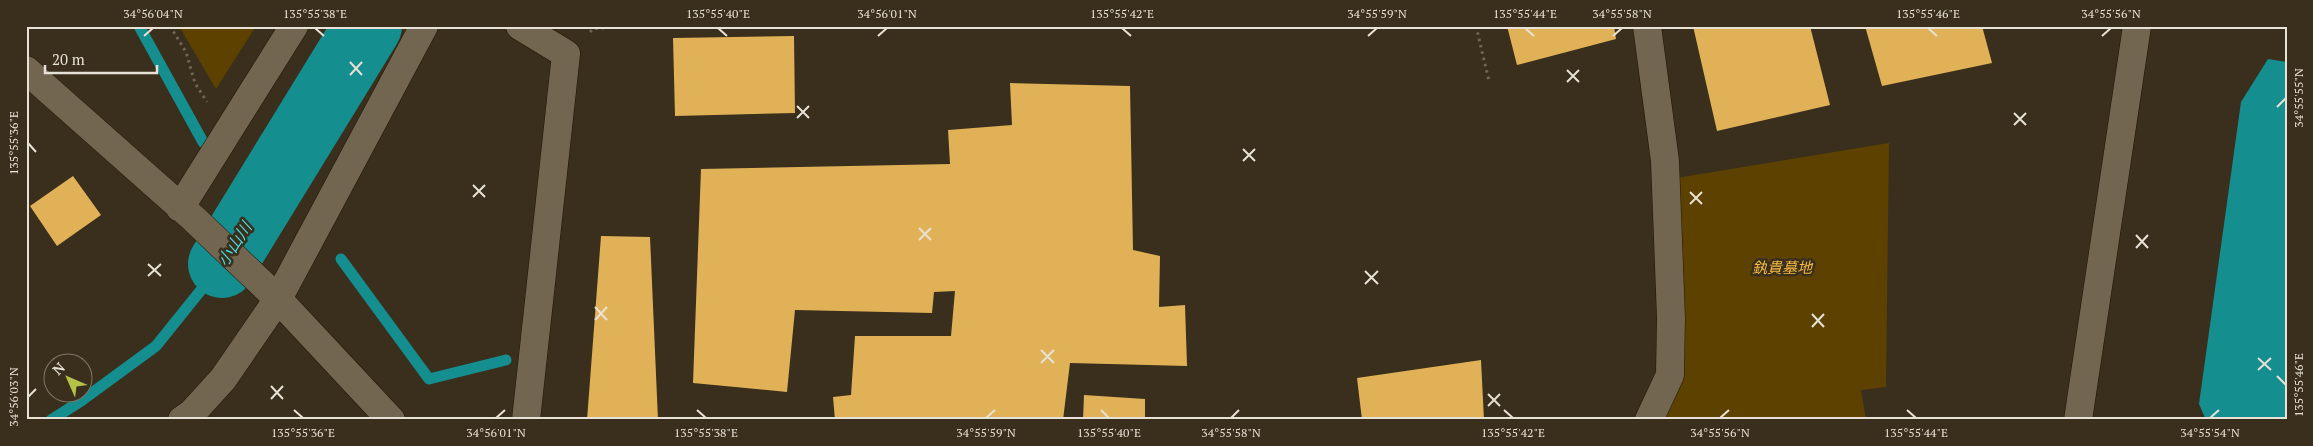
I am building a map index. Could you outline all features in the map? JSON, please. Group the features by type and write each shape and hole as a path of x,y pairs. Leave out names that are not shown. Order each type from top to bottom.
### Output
{"street":[{"path":"187,213 227,133 294,26"},
{"path":"182,420 192,413 223,379 278,299 424,26"},
{"path":"520,26 566,54 526,420"},
{"path":"1647,26 1665,161 1671,318 1670,375 1650,420"},
{"path":"2078,420 2138,26"},
{"path":"26,70 187,213 278,299 391,420"}],"path":[{"path":"170,26 186,52 195,83 227,133"},
{"path":"1476,26 1489,81"}],"green space":[{"path":"179,26 256,26 216,89"},
{"name":"釻貴墓地","path":"1889,143 1886,387 1861,390 1866,420 1655,420 1670,179"}],"water":[{"path":"2268,59 2287,62 2287,420 2206,420 2199,404 2241,102"}],"building":[{"path":"1507,26 1614,26 1616,39 1517,65"},
{"path":"1693,26 1810,26 1830,105 1717,131"},
{"path":"1865,26 1982,26 1992,63 1882,86"},
{"path":"794,36 795,113 675,116 673,38"},
{"path":"1010,83 1130,86 1133,250 1160,256 1159,307 1185,305 1187,366 1070,363 1063,420 835,420 833,397 851,395 855,336 951,336 955,291 934,292 932,313 795,310 787,392 693,383 701,169 950,164 948,130 1012,125"},
{"path":"73,176 101,215 57,246 30,206"},
{"path":"601,236 650,237 658,420 587,420"},
{"path":"1481,360 1484,420 1362,420 1357,378"},
{"path":"1084,395 1145,399 1145,420 1083,420"}],"waterway":[{"path":"139,26 203,142"},
{"name":"小山川","path":"222,264 368,26"},
{"path":"341,259 429,379 506,360"},
{"name":"小山川","path":"51,420 81,401 156,346 222,264"}]}
